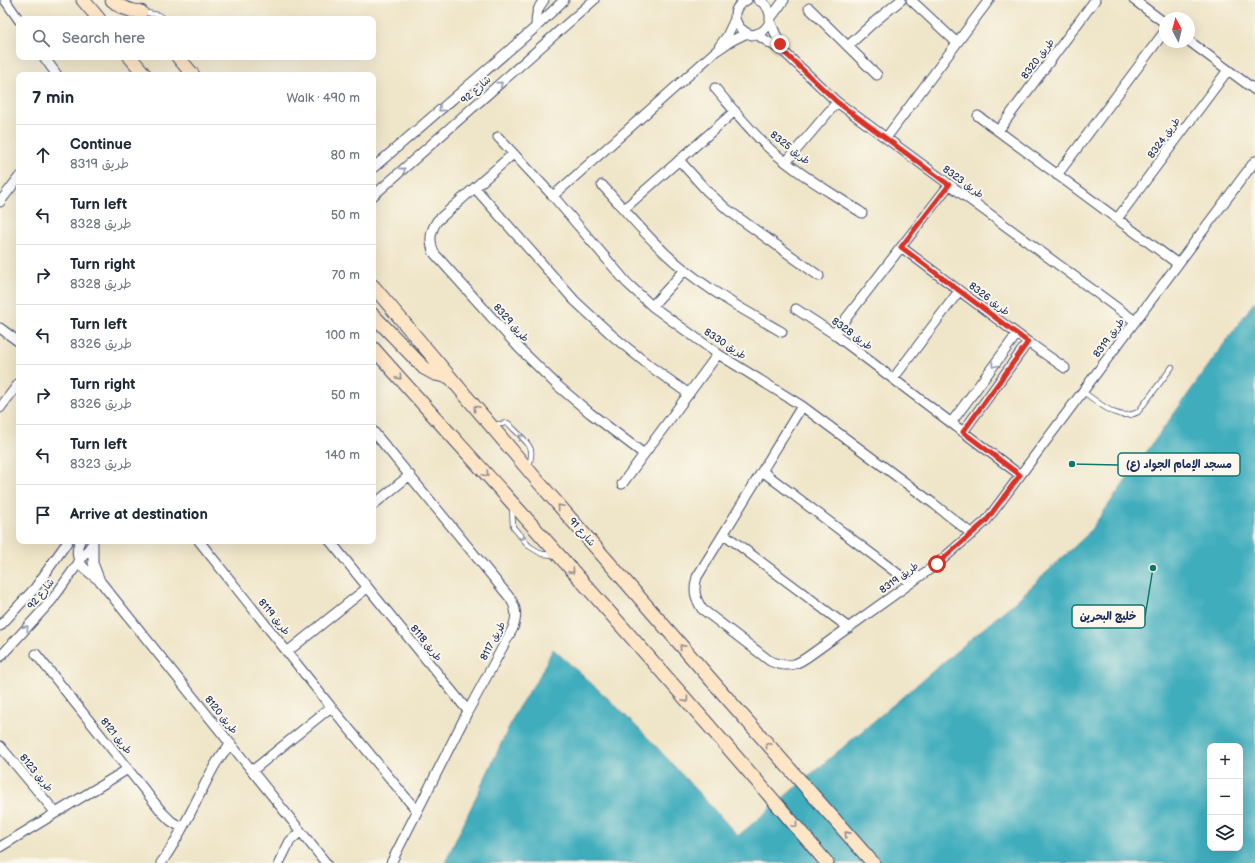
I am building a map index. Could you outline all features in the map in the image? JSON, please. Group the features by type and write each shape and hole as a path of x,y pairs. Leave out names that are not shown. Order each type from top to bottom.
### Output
{"street":[{"path":"5,0 16,16"},
{"path":"84,0 97,16"},
{"path":"112,0 127,10 144,16"},
{"path":"130,0 144,16"},
{"path":"536,27 537,12 539,6 544,0"},
{"name":"شارع 92","path":"376,165 536,27 564,0"},
{"name":"شارع 92","path":"376,193 594,0"},
{"path":"716,51 727,36 735,19 735,4 739,5 747,0"},
{"name":"طريق 8323","path":"758,0 766,5 769,10 770,20 784,52"},
{"path":"553,196 716,51 731,41 763,30 784,0"},
{"path":"848,46 901,0"},
{"path":"911,0 956,42"},
{"path":"886,138 956,42 989,0"},
{"name":"طريق 8320","path":"998,132 1095,0"},
{"path":"1134,0 1159,19"},
{"path":"809,8 877,75"},
{"name":"طريق 8323","path":"735,19 739,28 784,52 837,102 1135,321"},
{"path":"1057,175 1159,39"},
{"path":"1195,45 1255,90"},
{"path":"46,60 55,72"},
{"path":"132,60 142,72"},
{"path":"183,60 191,72"},
{"name":"طريق 8324","path":"1117,219 1228,70"},
{"name":"طريق 8325","path":"715,88 758,137 786,162 862,213"},
{"path":"786,162 837,102"},
{"path":"624,209 735,111"},
{"path":"978,116 1178,264"},
{"name":"طريق 8330","path":"498,137 553,196 627,283 652,306 718,354 802,406 972,534"},
{"name":"طريق 8329","path":"513,154 437,221 430,238 434,253 520,349 558,386 590,413 644,454"},
{"path":"679,160 707,191 728,210 819,276"},
{"name":"طريق 8319","path":"802,406 697,577 694,594 702,609 770,661 780,665 792,666 800,663 937,564 986,521 1255,161"},
{"path":"0,202 16,181"},
{"path":"602,185 652,240 685,270 710,289 782,332"},
{"path":"834,334 949,185"},
{"path":"475,188 575,301 614,337 688,394"},
{"name":"طريق 8326","path":"901,247 1065,368"},
{"path":"652,306 685,270"},
{"name":"شارع 91","path":"376,286 528,470 873,863"},
{"path":"893,379 959,290"},
{"name":"طريق 8328","path":"796,309 834,334 1020,475"},
{"path":"376,318 424,368 436,374 450,377"},
{"path":"0,328 16,340"},
{"path":"951,423 1017,334"},
{"path":"963,432 1028,342"},
{"path":"376,351 558,555 827,863"},
{"path":"622,484 718,354"},
{"path":"0,408 16,387"},
{"name":"طريق 8117","path":"376,435 510,598 515,606 516,620 391,863"},
{"path":"762,471 910,584"},
{"path":"376,503 410,475"},
{"path":"724,534 849,628"},
{"name":"شارع 92","path":"0,626 35,588 66,544"},
{"path":"79,544 78,548 80,562"},
{"name":"شارع 92","path":"0,657 52,600 92,544"},
{"name":"طريق 8120","path":"93,544 93,563 100,581"},
{"name":"طريق 8119","path":"201,544 331,708 417,811"},
{"name":"طريق 8118","path":"332,544 468,711"},
{"name":"طريق 8120","path":"80,562 88,573 100,581 326,863"},
{"path":"287,652 367,588"},
{"name":"طريق 8121","path":"36,654 167,817 182,828"},
{"path":"252,771 331,708"},
{"path":"161,863 172,848 213,768 222,753 231,744"},
{"name":"طريق 8123","path":"0,746 56,813"},
{"path":"0,847 128,769"},
{"path":"279,863 290,841 300,832"}],"lane":[{"path":"144,16 160,16"},
{"path":"1083,392 1114,413 1122,416 1130,416 1138,412 1172,367"}],"water":[{"path":"1255,301 1255,863 445,863 518,708 539,677 553,649 615,705 651,741 738,836 1016,601 1087,535"}],"place":[{"name":"مسجد الإمام الجواد (ع)","path":"1072,464"},
{"name":"خليج البحرين","path":"1153,568"}],"route":[{"path":"780,44 784,52 837,102 949,185 901,247 1028,342 963,432 1020,475 986,521 937,564"}]}
